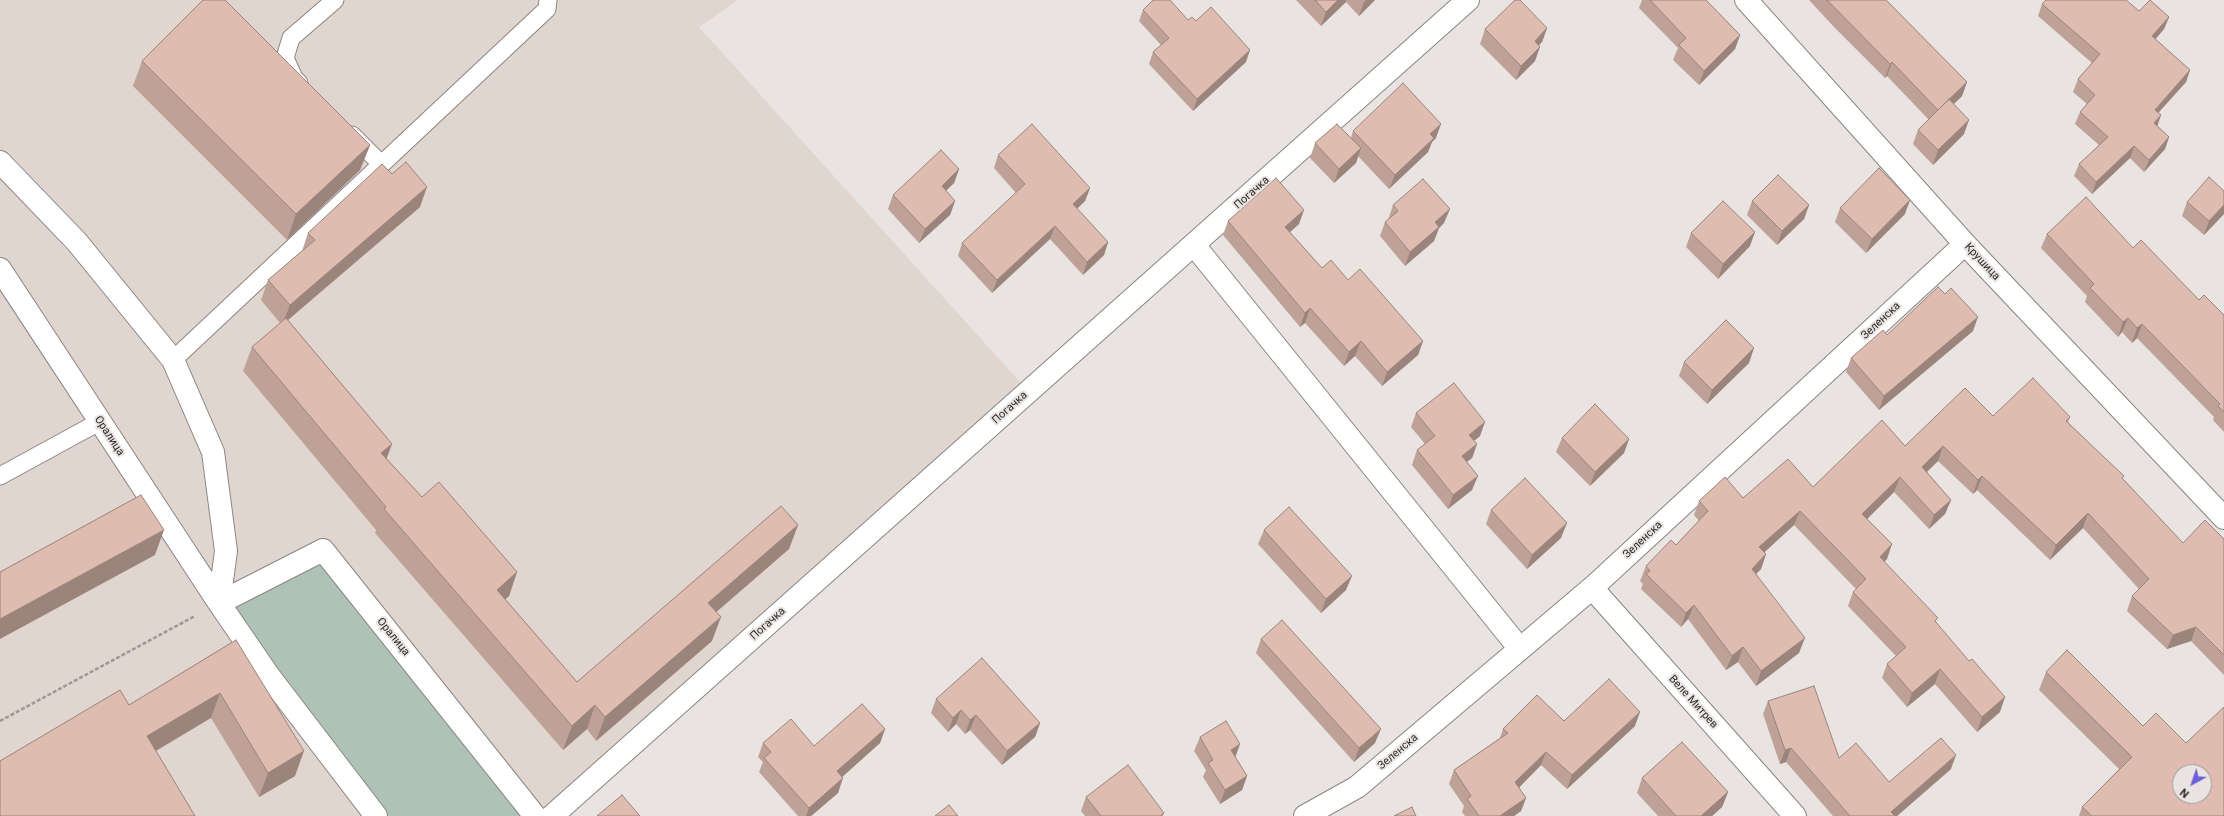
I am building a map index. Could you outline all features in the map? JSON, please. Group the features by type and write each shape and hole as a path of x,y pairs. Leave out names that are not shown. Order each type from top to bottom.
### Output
{"street":[{"name":"Погачка","path":"552,816 1468,0"},
{"name":"Крушица","path":"1746,0 1965,244 2224,518"},
{"path":"0,162 77,242 173,360 213,452 226,551 219,602"},
{"name":"Зеленска","path":"1305,816 1357,787 1592,588 1965,244"},
{"path":"1194,245 1520,649"},
{"name":"Оралица","path":"1,272 99,422 269,676 376,816"},
{"name":"Оралица","path":"219,602 323,550 535,816"},
{"name":"Веле Митрев","path":"1592,588 1795,816"}],"lane":[{"path":"310,94 294,78 285,58 291,38 336,0"},
{"path":"173,360 547,9 548,0"},
{"path":"338,121 381,164"},
{"path":"0,478 99,422"}],"path":[{"path":"0,721 219,602"}],"shaded area":[{"path":"0,0 738,0 699,27 1029,392 552,816 0,816"}],"green space":[{"path":"323,550 535,816 376,816 219,603"}],"building":[{"path":"203,0 225,0 370,145 296,214 142,61"},
{"path":"1153,0 1170,0 1188,20 1192,17 1196,21 1211,7 1250,50 1197,99 1153,52 1169,38 1143,10"},
{"path":"1315,0 1338,0 1326,12"},
{"path":"1515,0 1520,0 1547,28 1535,41 1540,47 1521,66 1485,29"},
{"path":"1650,0 1706,0 1740,35 1704,71 1679,45 1686,38"},
{"path":"1827,0 1886,0 1967,82 1938,110 1892,62 1890,64"},
{"path":"2046,0 2126,0 2139,11 2150,0 2169,17 2152,36 2190,70 2155,110 2161,115 2154,123 2169,137 2149,160 2134,146 2096,182 2079,164 2108,137 2080,112 2095,95 2078,79 2100,54 2042,4"},
{"path":"1403,83 1441,124 1430,134 1434,138 1395,175 1353,131"},
{"path":"1949,99 1969,120 1938,150 1918,130"},
{"path":"1032,124 1090,188 1073,204 1108,242 1087,262 1055,226 997,280 962,243 1025,184 998,155"},
{"path":"1337,124 1361,148 1339,169 1315,143"},
{"path":"941,150 959,169 942,186 955,201 925,229 893,195"},
{"path":"406,162 427,187 290,305 268,280 315,240 308,233 382,164 392,174"},
{"path":"1879,168 1910,200 1872,239 1840,208"},
{"path":"1778,175 1809,205 1782,231 1752,201"},
{"path":"2209,177 2224,191 2224,205 2209,221 2187,202"},
{"path":"1276,178 1304,210 1285,227 1322,268 1331,260 1348,280 1360,269 1423,341 1387,372 1361,341 1349,352 1310,308 1305,313 1228,221"},
{"path":"1423,179 1450,209 1435,222 1439,227 1410,252 1385,222 1398,211 1393,205"},
{"path":"2086,197 2133,248 2141,240 2199,300 2204,295 2224,315 2224,412 2218,406 2220,404 2142,324 2137,328 2128,318 2123,322 2090,288 2094,284 2047,234"},
{"path":"1723,201 1755,232 1723,264 1691,233"},
{"path":"1938,287 1945,294 1951,288 1978,317 1884,396 1851,358 1883,330 1887,335"},
{"path":"286,318 392,444 381,453 422,497 439,482 517,572 497,590 577,682 781,506 798,525 708,603 721,617 605,717 595,705 572,726 384,509 386,507 252,347"},
{"path":"1726,320 1754,348 1712,390 1684,362"},
{"path":"2033,378 2070,417 2066,421 2124,476 2122,478 2183,543 2205,520 2224,539 2224,655 2196,627 2173,635 2132,596 2149,579 2088,513 2056,545 1982,476 1978,480 1943,446 1922,467 1951,500 1934,515 1900,477 1862,514 1892,544 1880,557 1938,618 1935,621 1969,661 1972,659 2005,697 1982,717 1940,669 1912,693 1887,664 1906,647 1853,592 1866,579 1800,511 1759,547 1766,554 1752,569 1805,638 1761,671 1743,647 1732,656 1694,605 1686,613 1646,574 1650,571 1646,566 1671,540 1676,545 1708,511 1699,501 1725,477 1743,498 1788,459 1813,487 1882,420 1905,446 1965,388 1993,416"},
{"path":"1454,383 1485,422 1469,435 1477,444 1462,456 1478,476 1453,495 1417,450 1435,436 1416,413"},
{"path":"1595,404 1629,439 1595,472 1562,438"},
{"path":"1525,478 1567,523 1532,555 1491,510"},
{"path":"141,495 164,530 0,619 0,572"},
{"path":"1289,507 1352,576 1326,599 1264,530"},
{"path":"1282,620 1381,729 1359,748 1261,639"},
{"path":"236,640 304,751 268,773 220,693 147,736 195,816 0,816 0,761 120,690 129,705"},
{"path":"2067,650 2143,726 2156,713 2186,743 2224,707 2224,816 2092,816 2082,807 2132,757 2046,672"},
{"path":"982,658 1040,723 1007,751 976,715 970,720 961,710 953,718 936,699"},
{"path":"1609,679 1640,712 1572,775 1546,752 1515,782 1526,798 1500,816 1479,816 1467,799 1471,796 1454,770 1508,733 1503,729 1537,695 1564,721"},
{"path":"1814,686 1839,758 1856,743 1889,782 1941,738 1956,755 1891,812 1895,816 1850,816 1791,748 1785,750 1768,701"},
{"path":"862,704 885,729 837,771 843,778 809,808 764,758 771,752 763,743 791,719 814,746"},
{"path":"1226,721 1240,744 1231,750 1247,776 1225,790 1208,763 1213,760 1200,737"},
{"path":"1682,742 1728,792 1701,816 1676,816 1642,778"},
{"path":"1128,765 1164,813 1160,816 1101,816 1086,797"},
{"path":"622,795 640,816 597,816"},
{"path":"949,805 958,816 935,816"},
{"path":"1412,807 1416,816 1394,816"}]}
